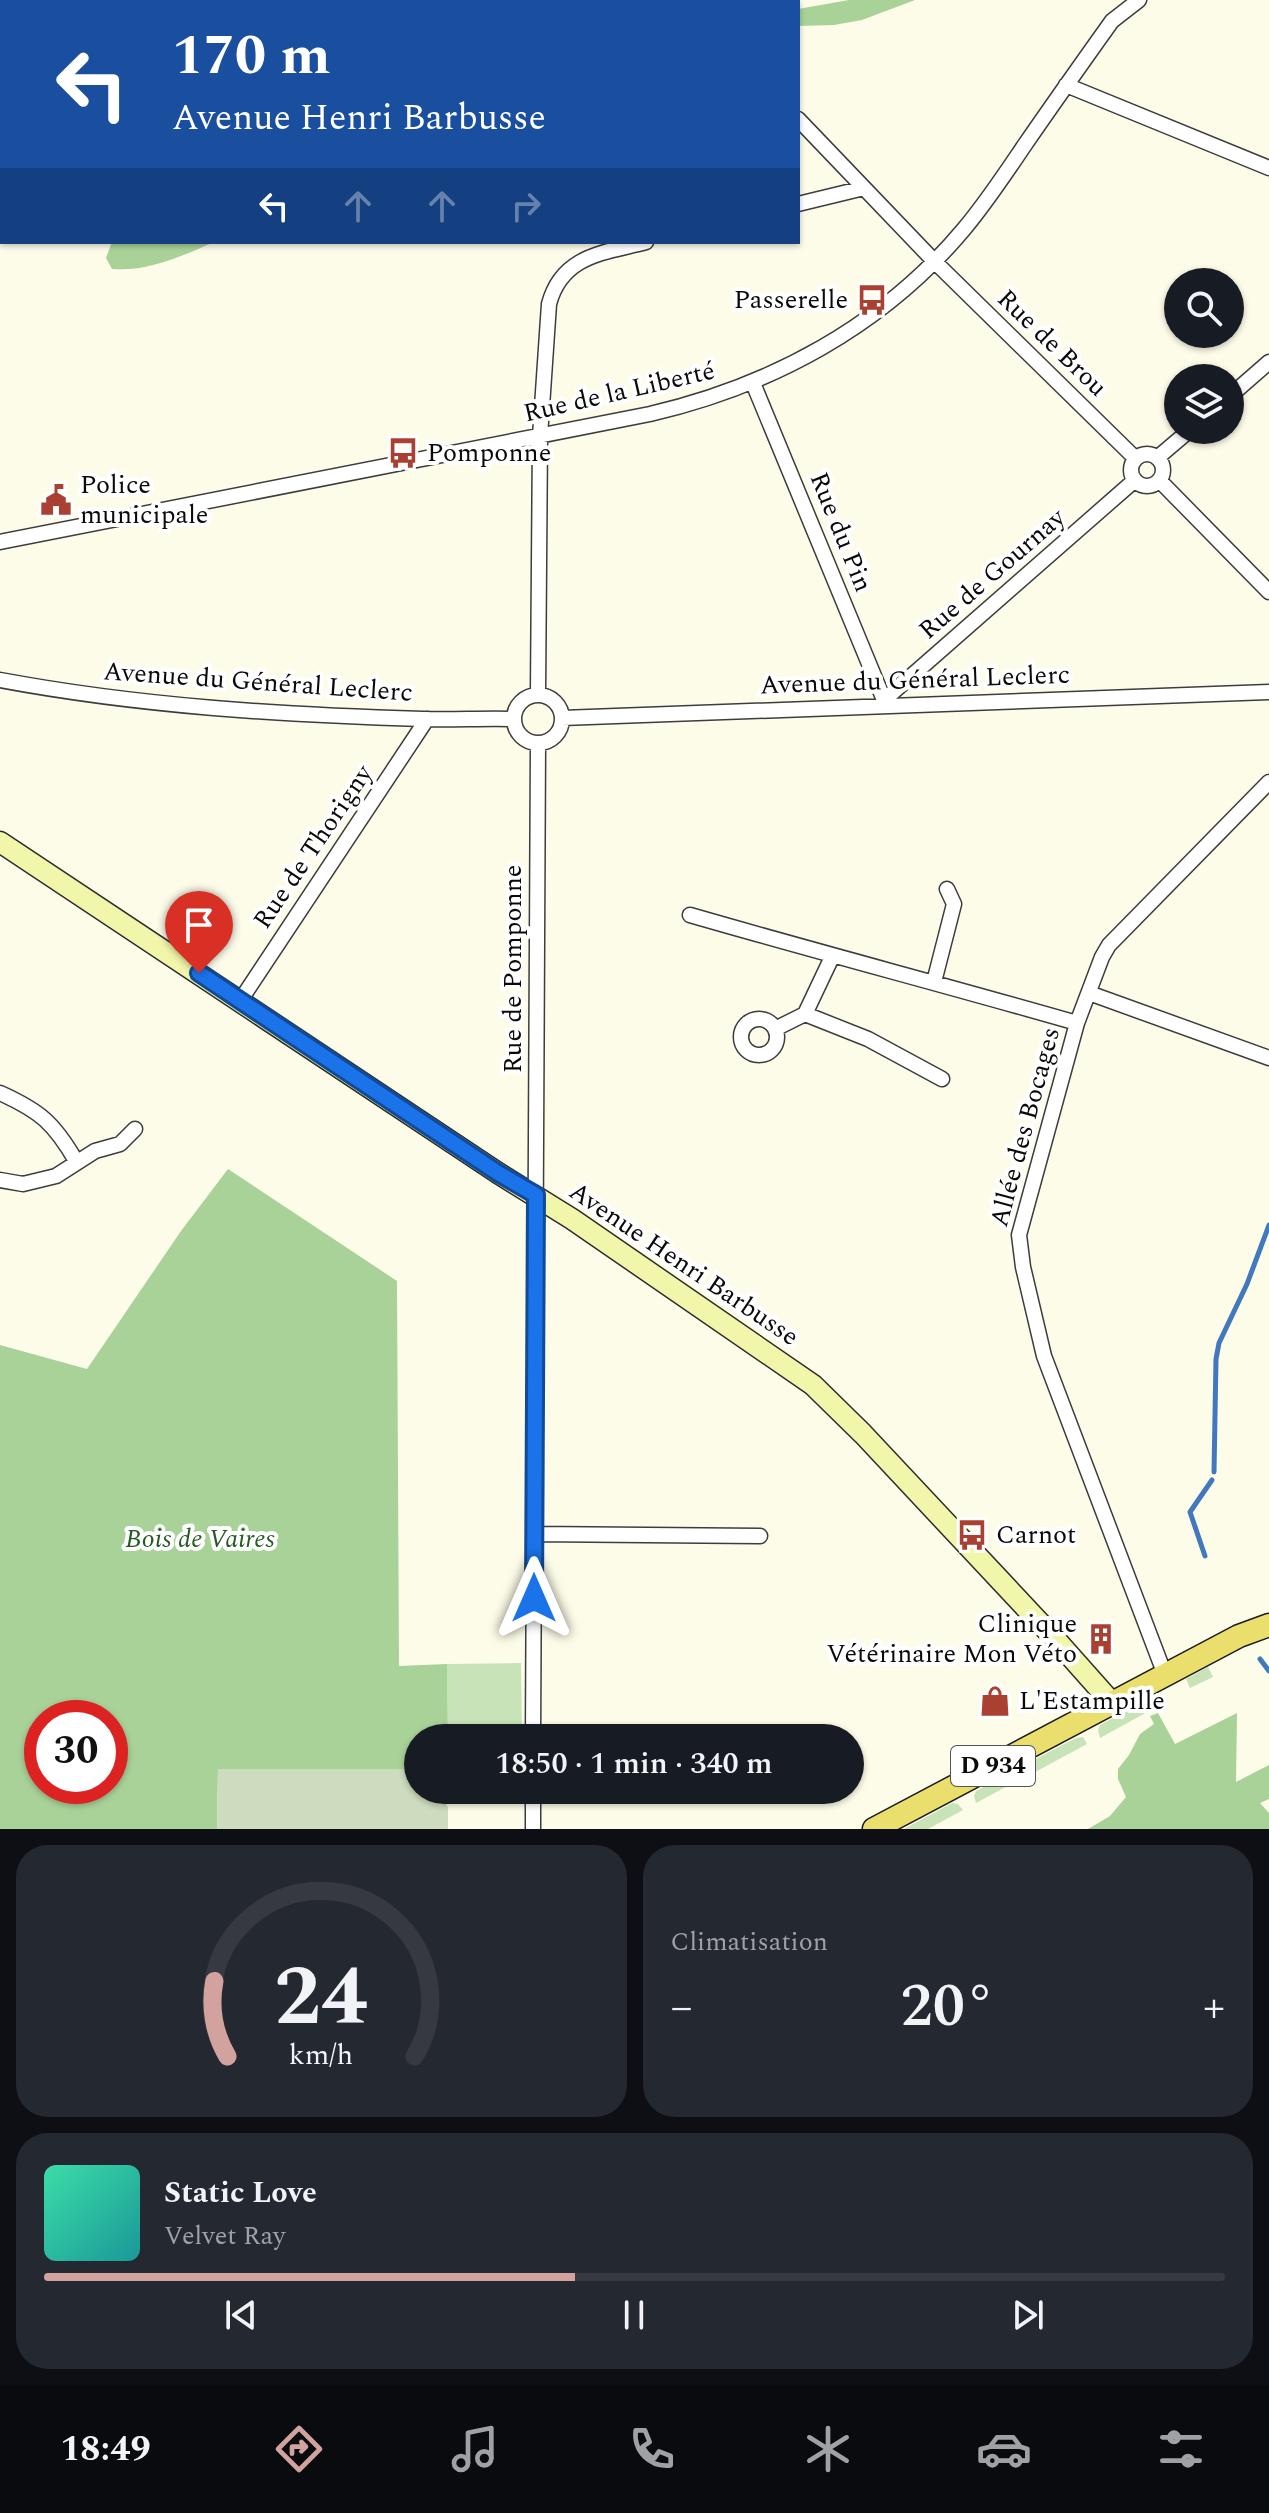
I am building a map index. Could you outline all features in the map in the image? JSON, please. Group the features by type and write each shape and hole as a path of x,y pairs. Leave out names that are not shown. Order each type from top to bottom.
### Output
{"main road":[{"name":"Avenue Henri Barbusse","path":"0,842 498,1173 536,1195 813,1385 863,1434 1112,1703"},
{"name":"D 934","path":"1239,1636 1269,1612"},
{"name":"D 934","path":"874,1829 1239,1636 1269,1625"}],"street":[{"name":"Rue de la Liberté","path":"0,542 686,406 753,383 854,329 934,261 965,228 1112,21 1139,0"},
{"path":"1066,85 1269,168"},
{"name":"Rue de Brou","path":"800,121 934,261 1135,458"},
{"path":"800,204 864,188"},
{"path":"538,694 540,436 549,304 556,285 569,269 584,259 639,244"},
{"path":"1244,384 1269,362"},
{"name":"Rue du Pin","path":"753,383 884,703"},
{"path":"1157,458 1174,444"},
{"path":"1144,454 1157,458 1162,466 1159,480 1147,486 1135,480 1131,471 1135,458 1144,454"},
{"name":"Rue de Gournay","path":"884,703 1135,480"},
{"path":"1159,480 1269,592"},
{"name":"Avenue du Général Leclerc","path":"0,680 163,703 272,712 427,719 514,719"},
{"name":"Avenue du Général Leclerc","path":"562,718 884,703 1269,692"},
{"path":"538,694 558,704 562,718 562,726 553,738 538,743 522,737 514,719 520,703 538,694"},
{"name":"Rue de Thorigny","path":"240,1001 427,719"},
{"name":"Rue de Pomponne","path":"533,1724 538,743"},
{"name":"Allée des Bocages","path":"1165,1675 1044,1356 1019,1247 1021,1226 1077,1023 1102,957 1109,945 1269,782"},
{"path":"934,982 954,904 947,889"},
{"path":"690,915 1077,1023"},
{"path":"775,1029 805,1014 832,957"},
{"path":"1089,993 1269,1058"},
{"path":"805,1014 868,1039 942,1079"},
{"path":"0,1093 33,1108 66,1144 76,1161"},
{"path":"0,1180 23,1184 56,1176 95,1151 120,1144 135,1129"},
{"path":"534,1534 760,1536"},
{"path":"533,1804 533,1829"}],"green space":[{"path":"849,0 915,0 862,20 834,25 800,26 800,9"},
{"path":"111,244 210,244 139,268 112,269 106,258"},
{"name":"Bois de Vaires","path":"228,1169 397,1281 399,1666 447,1664 448,1724 404,1724 404,1769 218,1769 217,1829 0,1829 0,1345 87,1369 181,1231"},
{"path":"521,1663 522,1724 448,1724 447,1664"},
{"path":"1208,1667 1213,1677 1190,1688 1186,1679"},
{"path":"1154,1696 1160,1705 1100,1738 1100,1725"},
{"path":"1158,1713 1175,1744 1237,1713 1236,1782 1269,1765 1269,1799 1260,1803 1269,1813 1269,1829 1088,1829 1110,1816 1126,1797 1118,1779 1118,1769 1140,1734 1154,1724 1150,1716"},
{"path":"1083,1737 1087,1744 1024,1778 1022,1766"},
{"path":"218,1769 404,1769 404,1804 446,1804 448,1807 448,1829 217,1829"},
{"path":"1008,1774 1015,1782 976,1803 976,1791"},
{"path":"952,1803 963,1810 928,1829 904,1829"}],"waterway":[{"path":"1214,1472 1219,1343 1247,1284 1269,1225"},
{"path":"1205,1556 1190,1512 1212,1480"},
{"path":"1260,1659 1269,1671"}],"place":[{"name":"Passerelle","path":"872,300"},
{"name":"Pomponne","path":"403,453"},
{"name":"Police municipale","path":"56,500"},
{"name":"Carnot","path":"972,1535"},
{"name":"Clinique Vétérinaire Mon Véto","path":"1101,1639"},
{"name":"L'Estampille","path":"995,1701"}],"route":[{"path":"199,973 498,1173 536,1195 534,1598"}]}
